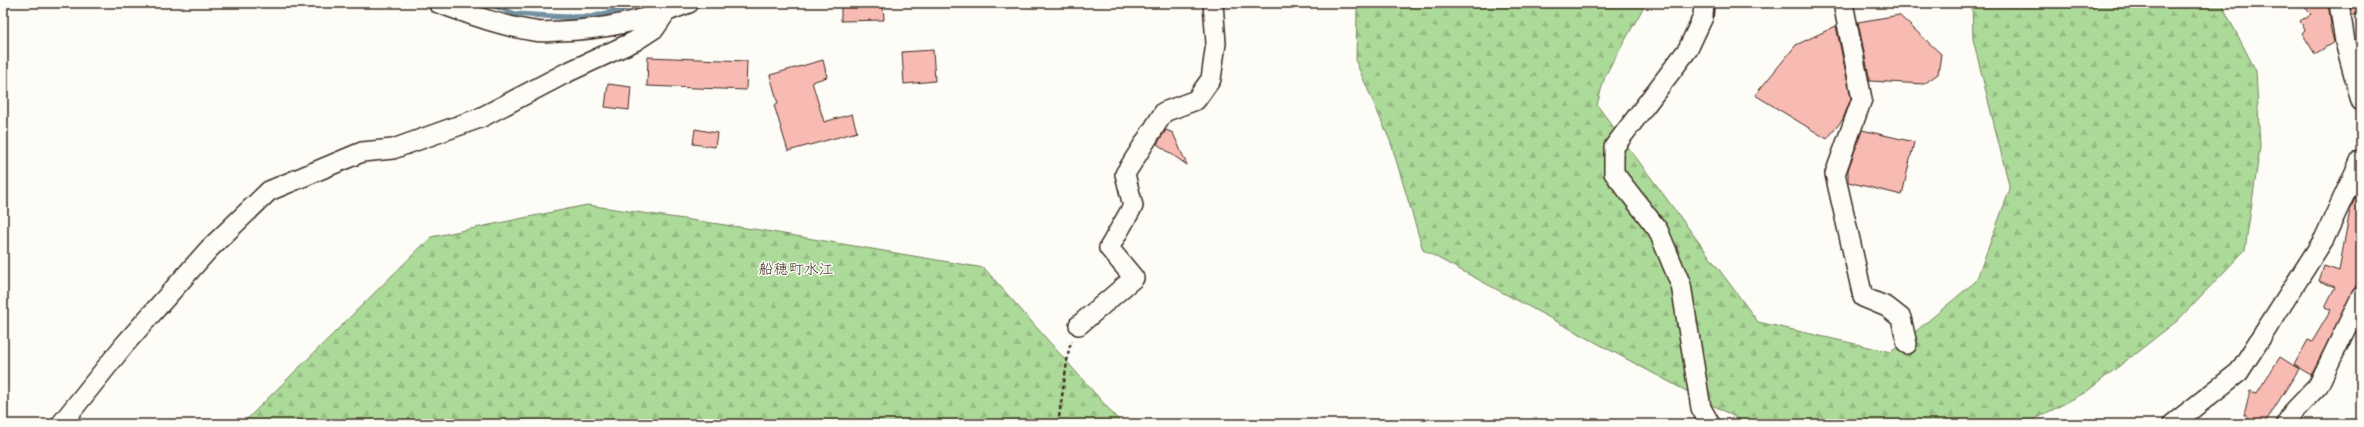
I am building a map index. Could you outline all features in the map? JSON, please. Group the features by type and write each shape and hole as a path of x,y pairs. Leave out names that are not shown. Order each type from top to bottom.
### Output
{"street":[{"path":"438,3 489,20 536,32 574,31 626,23 666,12 689,3"},
{"path":"1079,326 1134,278 1109,248 1133,206 1125,174 1164,112 1196,100 1211,79 1216,43 1213,3"},
{"path":"1704,3 1703,17 1688,49 1614,147 1614,173 1658,230 1681,285 1701,408 1710,424"},
{"path":"1843,3 1862,100 1835,174 1864,297 1887,307 1902,318 1908,344"},
{"path":"2339,3 2345,42 2361,101"},
{"path":"61,424 125,344 209,248 269,191 362,152 393,149 480,118 566,73 635,41 655,28 666,12"},
{"path":"2173,424 2239,372 2324,239 2361,159"},
{"path":"2286,424 2293,412 2318,386 2361,297"}],"path":[{"path":"1058,424 1069,348 1079,326"}],"green space":[{"path":"1366,3 1646,3 1605,76 1597,105 1758,322 1891,352 1976,281 2010,189 1973,39 1972,3 2221,3 2256,71 2260,147 2245,250 2177,321 2086,392 2026,424 1748,424 1423,250 1391,143 1356,62 1357,10"},
{"path":"587,205 760,230 984,268 1122,424 242,424 431,237"}],"building":[{"path":"841,3 883,3 884,20 841,21"},
{"path":"2301,3 2328,3 2330,26 2334,42 2315,54 2302,33 2305,30 2300,21 2311,14"},
{"path":"2350,3 2361,3 2361,12 2352,16"},
{"path":"1899,15 1941,54 1938,74 1924,84 1870,81 1858,22"},
{"path":"1836,26 1851,98 1843,119 1827,139 1755,95 1796,45"},
{"path":"933,50 935,81 904,84 902,52"},
{"path":"648,57 747,61 746,90 647,86"},
{"path":"823,60 827,77 812,82 824,122 852,114 857,132 788,151 774,105 778,104 770,75"},
{"path":"608,84 631,87 629,110 605,107"},
{"path":"695,129 717,133 715,147 693,144"},
{"path":"1166,130 1173,133 1187,165 1157,144"},
{"path":"1862,130 1914,142 1902,195 1848,182 1848,170"},
{"path":"2359,190 2361,190 2361,276 2311,375 2294,365 2308,340 2312,342 2331,310 2325,307 2335,287 2319,281 2324,266 2339,271 2350,210"},
{"path":"2280,357 2299,369 2264,424 2247,424 2248,417 2244,415 2250,391 2257,393"}],"waterway":[{"path":"488,3 515,14 563,17 592,17 645,3"}],"district":[{"name":"船穂町水江","path":"796,269"}]}
